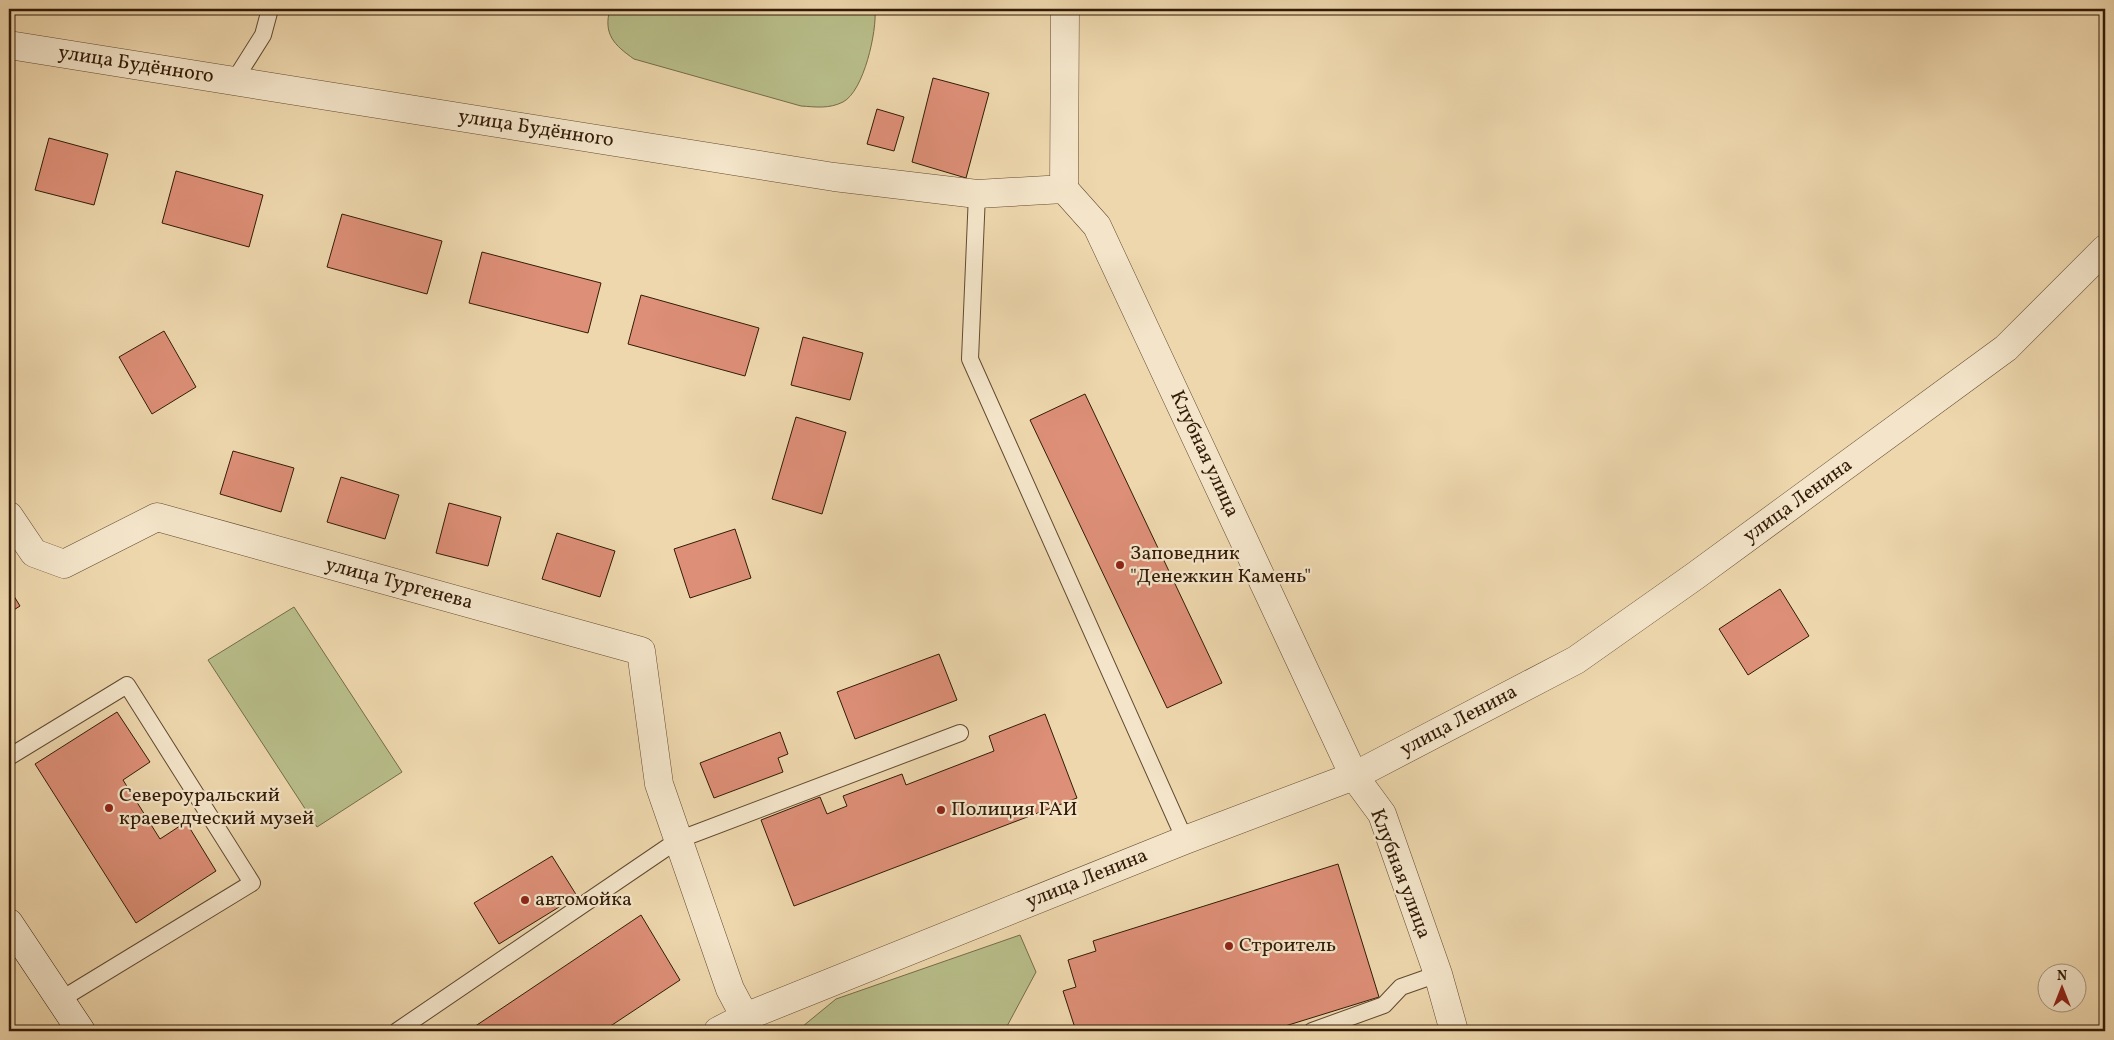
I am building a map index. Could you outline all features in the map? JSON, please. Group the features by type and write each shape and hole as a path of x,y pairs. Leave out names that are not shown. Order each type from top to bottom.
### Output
{"street":[{"path":"1064,189 1065,9"},
{"name":"улица Будённого","path":"9,45 834,177 977,194 1064,189"},
{"name":"Клубная улица","path":"1064,189 1097,226 1354,776 1382,814 1438,974 1454,1031"},
{"name":"улица Ленина","path":"718,1031 745,1017 1185,840 1354,776 1576,660 1696,576 2006,348 2105,249"},
{"name":"улица Тургенева","path":"9,516 34,553 64,564 157,517 641,650 659,784 678,840"},
{"path":"678,840 730,989 745,1017"},
{"path":"9,923 81,1031"}],"lane":[{"path":"234,81 263,35 270,9"},
{"path":"977,194 970,358 1185,840"},
{"path":"9,757 127,685 252,883 60,1000"},
{"path":"397,1031 678,840 960,733"},
{"path":"1312,1031 1384,1005 1401,987 1438,974"}],"green space":[{"path":"610,9 875,9 875,19 868,60 857,86 843,102 828,107 817,107 801,106 634,59 616,44 609,32 608,18"},
{"path":"294,607 402,772 317,827 208,660"},
{"path":"1020,935 1036,972 1006,1028 996,1031 797,1031 836,999"}],"building":[{"path":"933,78 989,93 966,178 912,162"},
{"path":"877,109 904,117 894,151 867,144"},
{"path":"49,138 108,154 94,205 35,190"},
{"path":"176,171 263,195 249,247 162,223"},
{"path":"342,214 442,241 427,294 327,267"},
{"path":"482,252 601,283 588,333 469,303"},
{"path":"641,295 759,328 745,376 628,344"},
{"path":"164,331 196,387 152,414 119,357"},
{"path":"803,337 863,353 850,400 791,385"},
{"path":"1085,394 1222,683 1167,708 1030,420"},
{"path":"796,417 846,432 822,514 772,499"},
{"path":"233,451 294,468 281,512 220,494"},
{"path":"341,477 399,495 385,539 327,522"},
{"path":"449,503 501,517 488,566 436,553"},
{"path":"735,529 751,578 690,598 674,549"},
{"path":"557,533 615,551 600,597 542,579"},
{"path":"9,588 20,606 9,613"},
{"path":"1780,589 1809,636 1748,675 1719,629"},
{"path":"939,654 957,700 855,739 837,692"},
{"path":"117,712 150,762 123,780 160,839 186,822 216,871 136,923 35,764"},
{"name":"Полиция ГАИ","path":"1045,714 1077,798 794,906 761,820 820,797 827,814 847,806 843,796 902,774 906,785 994,751 989,736"},
{"path":"780,732 788,754 778,758 783,772 714,798 700,763"},
{"name":"автомойка","path":"552,856 577,896 499,944 474,903"},
{"name":"Строитель","path":"1338,864 1379,997 1269,1031 1076,1031 1063,991 1076,987 1068,960 1096,951 1093,941"},
{"path":"641,915 680,980 603,1031 468,1031"}],"place":[{"name":"Заповедник \"Денежкин Камень\"","path":"1120,565"},
{"name":"Североуральский краеведческий музей","path":"109,808"},
{"name":"Полиция ГАИ","path":"941,810"},
{"name":"автомойка","path":"525,900"},
{"name":"Строитель","path":"1229,946"}]}
